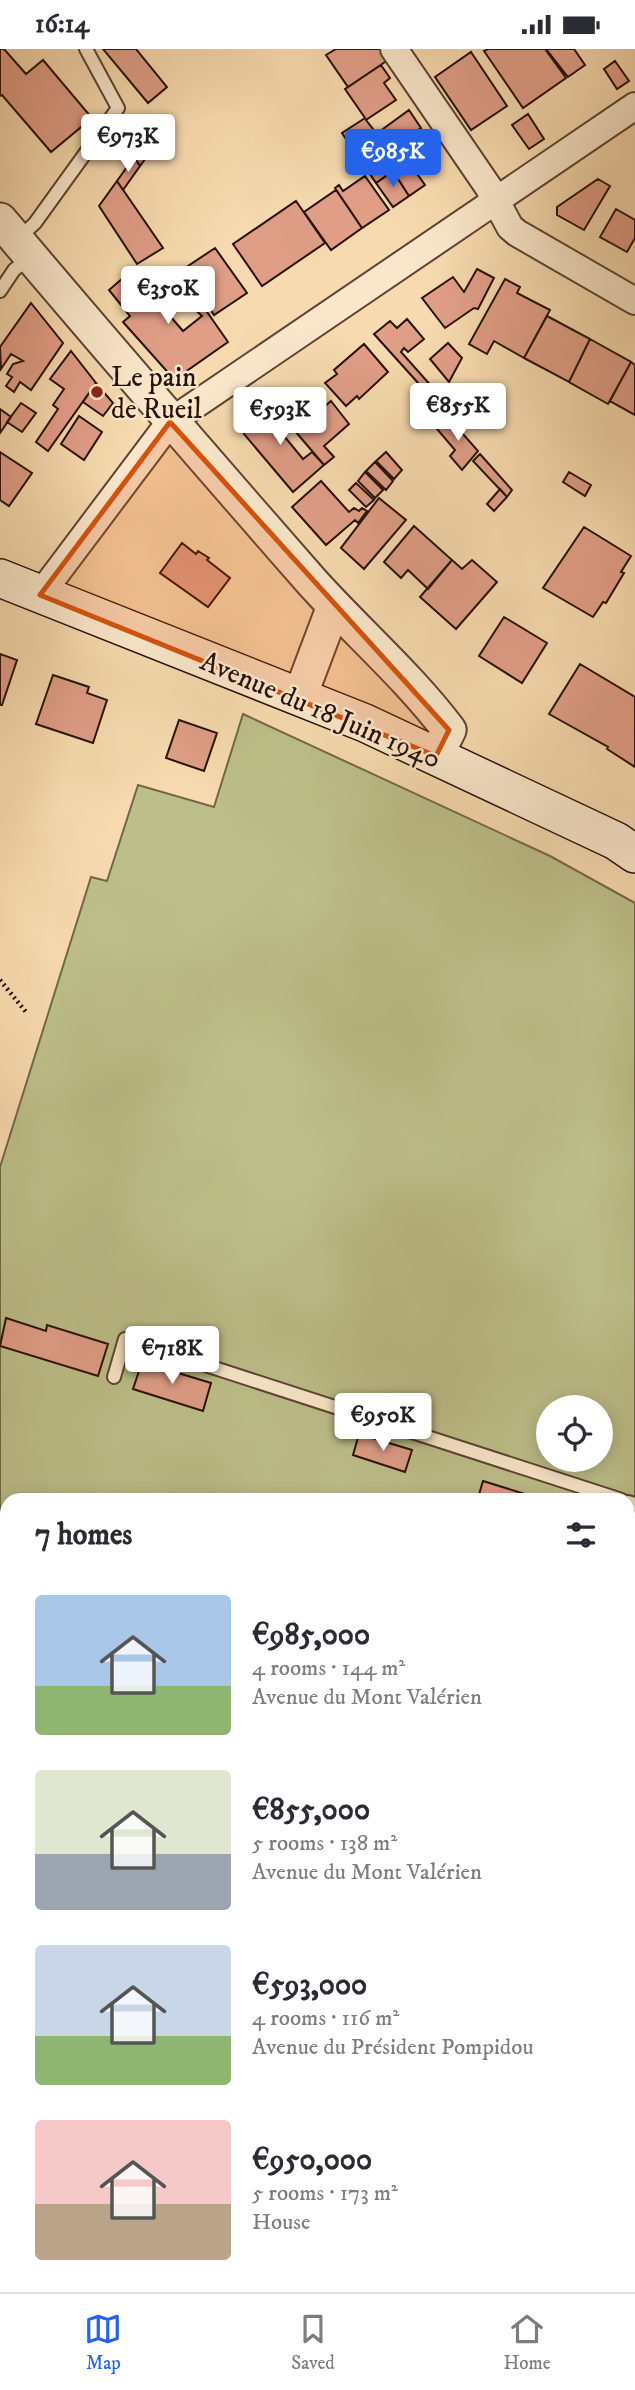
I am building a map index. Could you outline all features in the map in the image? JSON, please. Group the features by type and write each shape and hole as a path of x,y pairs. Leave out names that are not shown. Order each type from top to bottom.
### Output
{"main road":[{"name":"Avenue du 18 Juin 1940","path":"0,578 300,696 631,841"}],"street":[{"path":"394,49 489,188 510,226 517,233 635,301"},
{"path":"40,594 170,422 635,106"},
{"path":"16,239 170,422 334,606 422,693 449,730 436,755"},
{"path":"300,696 334,606"}],"lane":[{"path":"0,291 14,270 16,239 35,223 118,108 86,49"},
{"path":"114,1377 125,1339 600,1493"}],"path":[{"path":"0,980 26,1012"}],"highlighted area":[{"path":"170,422 449,730 436,756 40,595"}],"green space":[{"path":"243,714 550,856 635,903 635,1493 0,1493 0,1167 91,877 107,881 138,785 214,807"}],"building":[{"path":"0,49 4,49 26,74 43,60 92,118 51,152 2,95 0,96"},
{"path":"103,49 136,49 167,87 148,103"},
{"path":"336,49 381,49 388,60 348,87 326,55"},
{"path":"545,49 566,78 523,108 484,51"},
{"path":"546,49 574,49 585,65 568,77"},
{"path":"471,52 507,106 471,130 435,77"},
{"path":"615,61 629,81 617,89 604,69"},
{"path":"381,65 390,78 384,83 396,100 366,120 373,129 350,145 342,133 365,118 345,89"},
{"path":"409,110 421,128 378,157 389,174 376,183 350,145 362,137 365,142"},
{"path":"528,114 544,139 529,149 512,125"},
{"path":"148,137 154,147 140,166 134,157"},
{"path":"134,157 140,166 123,190 117,181"},
{"path":"408,161 425,185 409,196 393,171"},
{"path":"393,171 409,196 393,207 376,183"},
{"path":"365,176 389,210 362,228 335,188 339,185 343,191"},
{"path":"598,179 610,186 584,230 557,215 557,207"},
{"path":"117,181 163,248 137,264 99,206"},
{"path":"336,190 362,228 331,250 304,212"},
{"path":"296,201 325,243 262,286 233,244"},
{"path":"616,209 635,220 635,238 627,252 600,237"},
{"path":"215,248 247,293 214,315 185,268"},
{"path":"177,269 228,342 178,377 172,377 123,322 130,316 109,290 131,271 183,331 202,316 187,302 169,274"},
{"path":"477,269 494,278 478,309 474,308 445,328 422,298 453,277 464,292"},
{"path":"505,279 520,287 517,293 550,310 524,358 494,341 487,354 469,344"},
{"path":"31,303 63,343 31,390 20,382 14,392 6,386 12,377 7,374 13,364 23,361 11,354 1,369 0,347"},
{"path":"547,316 590,339 569,382 524,358"},
{"path":"407,319 424,339 408,352 404,348 401,352 441,397 437,404 374,334 390,321 397,328"},
{"path":"590,339 631,362 608,404 569,382"},
{"path":"448,343 462,358 449,382 430,359"},
{"path":"364,344 388,372 359,399 357,396 346,406 325,383 337,374 334,370"},
{"path":"71,351 96,383 48,451 36,442 58,409 53,405 64,389 50,379"},
{"path":"631,362 635,365 635,415 610,401"},
{"name":"Le pain de Rueil","path":"96,383 113,403 103,416 83,402"},
{"path":"331,401 349,424 324,446 334,457 324,465 295,431"},
{"path":"21,403 36,413 22,432 7,422"},
{"path":"271,403 292,428 284,436 303,459 312,452 324,465 293,492 244,434 244,422"},
{"path":"0,409 11,417 0,433"},
{"path":"440,409 447,416 437,428 429,422"},
{"path":"79,416 102,432 84,460 61,444"},
{"path":"447,416 478,451 462,470 450,456 455,450 437,429"},
{"path":"0,452 32,473 9,506 0,500"},
{"path":"386,452 402,470 394,479 376,461"},
{"path":"480,454 512,490 507,497 473,461"},
{"path":"375,462 393,481 386,490 366,471"},
{"path":"365,472 383,490 375,498 358,481"},
{"path":"569,472 591,485 585,496 563,482"},
{"path":"321,481 349,512 354,508 367,511 358,523 355,520 326,545 292,507"},
{"path":"356,483 374,500 366,507 349,490"},
{"path":"500,489 507,497 494,511 487,504"},
{"path":"379,498 406,520 364,569 341,548"},
{"path":"414,526 452,560 428,589 408,570 401,578 384,562"},
{"path":"584,527 631,556 606,603 603,602 593,617 543,588"},
{"path":"182,543 196,554 198,551 209,558 207,560 230,578 208,607 160,573"},
{"path":"452,560 462,569 472,560 497,582 456,629 420,597"},
{"path":"504,617 547,643 522,683 479,656"},
{"path":"0,654 17,660 2,705 0,705"},
{"path":"580,664 635,697 635,767 607,749 608,747 549,714"},
{"path":"53,675 89,687 87,693 107,700 93,743 36,724"},
{"path":"179,720 217,733 204,771 166,758"},
{"path":"6,1318 46,1331 47,1325 108,1344 98,1376 0,1346"},
{"path":"142,1362 211,1383 203,1411 133,1389"},
{"path":"359,1434 412,1450 405,1472 353,1455"},
{"path":"483,1481 522,1493 479,1493"}],"place":[{"name":"Le pain de Rueil","path":"97,392"}]}
